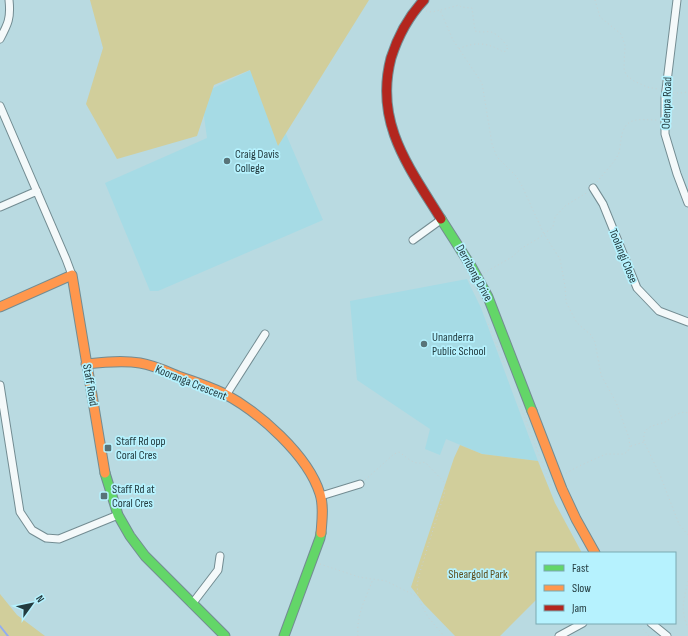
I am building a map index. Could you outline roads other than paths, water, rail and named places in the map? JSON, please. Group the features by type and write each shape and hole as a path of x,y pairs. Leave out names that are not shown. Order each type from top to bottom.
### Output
{"street":[{"path":"0,39 8,24 11,12 9,0"},
{"name":"Odenpa Road","path":"677,0 666,90 665,134 677,174 688,203"},
{"name":"Derribong Drive","path":"421,3 401,34 393,52 387,74 386,91 390,124 398,147 477,276 491,304 567,500 594,552"},
{"name":"Staff Road","path":"0,106 72,275 106,478 118,515 130,536 145,556 225,636"},
{"name":"Toolangi Close","path":"593,188 603,204 637,288 659,311 688,322"},
{"path":"0,207 37,191"},
{"path":"413,240 442,219"},
{"path":"0,307 72,275"},
{"path":"226,395 265,334"},
{"name":"Kooranga Crescent","path":"86,364 119,361 142,364 226,395 261,419 292,448 306,466 317,485 321,496 322,523 320,538 284,636"},
{"path":"0,385 2,408 20,512 32,530 46,538 59,539 118,515"},
{"path":"321,496 360,484"},
{"path":"192,604 218,570 220,556"},
{"path":"559,636 581,624"},
{"path":"652,624 657,633 667,636"}],"waterway":[{"path":"0,626 8,636"}],"place":[{"name":"Craig Davis College","path":"227,161"},
{"name":"Unanderra Public School","path":"424,344"},
{"name":"Staff Rd opp Coral Cres","path":"108,448"},
{"name":"Staff Rd at Coral Cres","path":"104,496"}],"park label":[{"name":"Sheargold Park","path":"478,574"}]}
